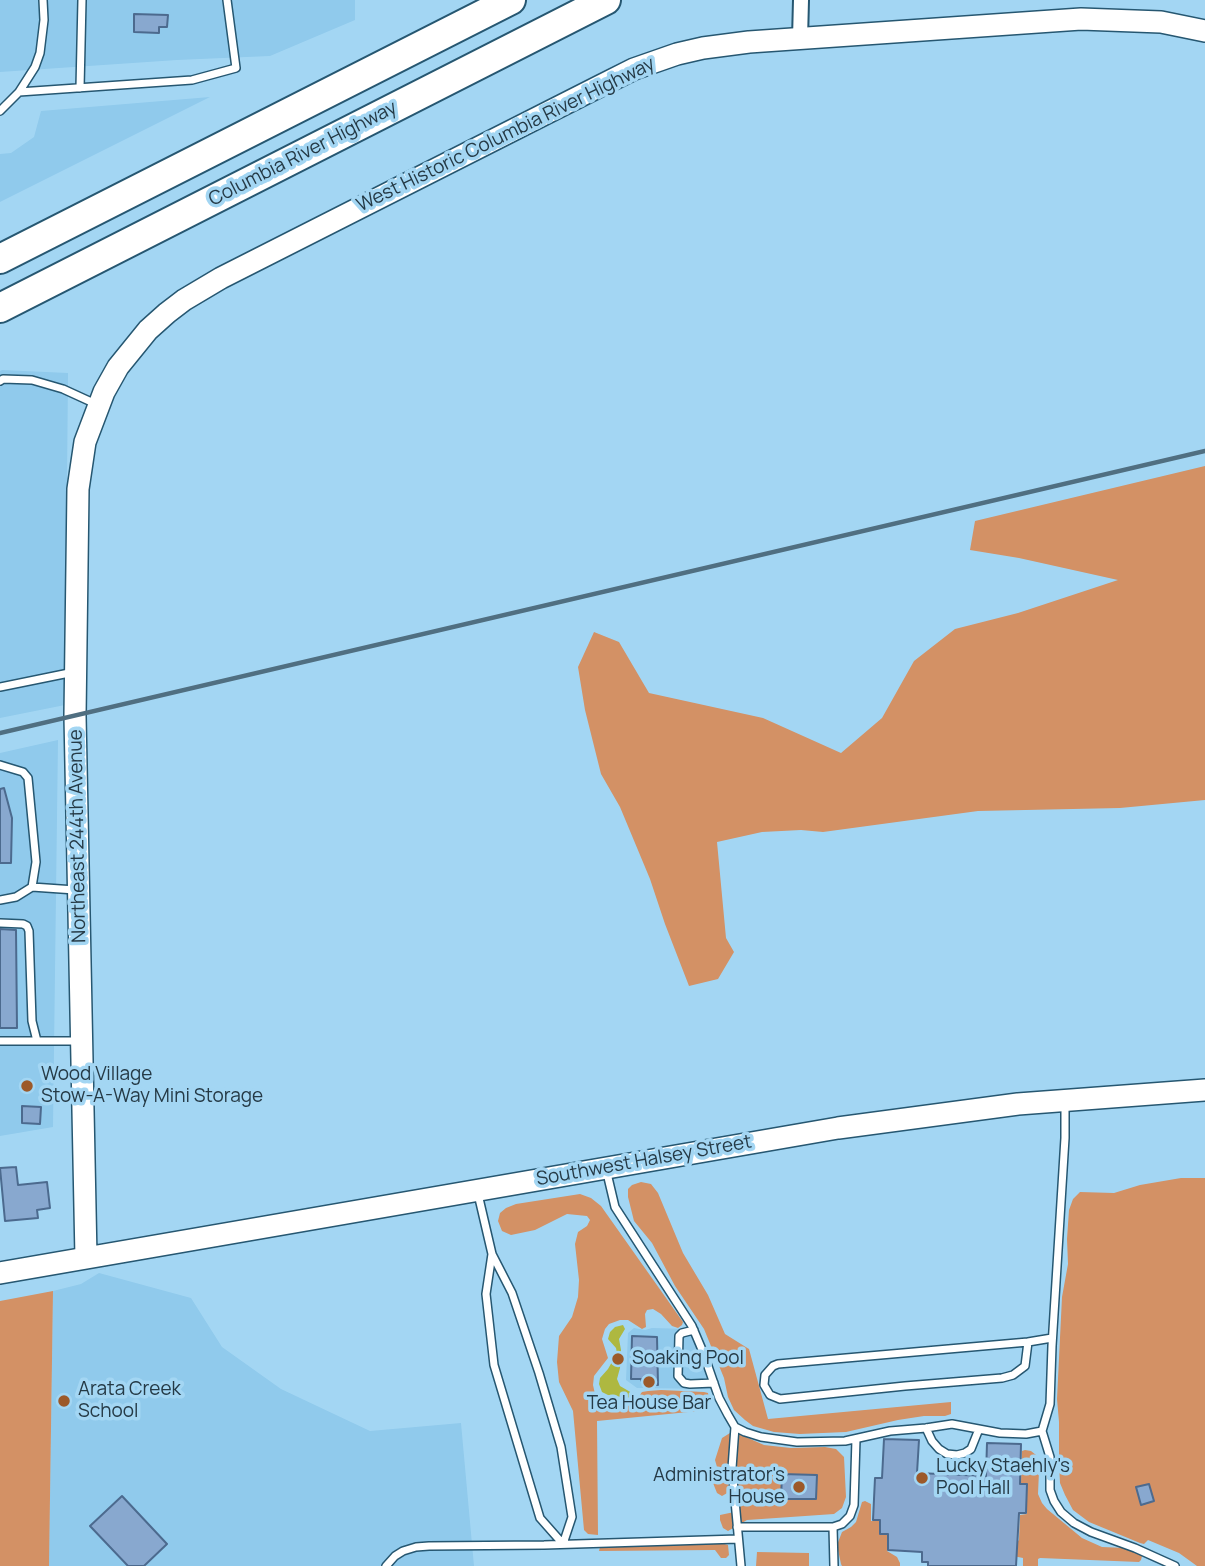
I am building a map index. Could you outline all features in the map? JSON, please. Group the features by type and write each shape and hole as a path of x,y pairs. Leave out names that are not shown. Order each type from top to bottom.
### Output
{"highway":[{"path":"0,259 511,0"},
{"name":"Columbia River Highway","path":"0,308 606,0"}],"street":[{"path":"800,38 801,0"},
{"name":"West Historic Columbia River Highway","path":"97,411 118,368 148,330 184,300 220,278 634,69 666,57 725,44 1081,19 1160,22 1205,31"},
{"name":"Northeast 244th Avenue","path":"86,1258 75,672 78,489 85,442 97,411"},
{"name":"Southwest Halsey Street","path":"0,1273 838,1128 966,1110 1205,1090"}],"lane":[{"path":"0,111 19,92 35,67 40,53 44,20 43,0"},
{"path":"80,88 82,0"},
{"path":"19,92 192,80 236,68 227,0"},
{"path":"0,381 32,380 63,389 97,411"},
{"path":"0,687 75,672"},
{"path":"0,765 23,772 28,778 36,862 32,887"},
{"path":"0,900 16,897 32,887 79,890"},
{"path":"0,923 23,924 29,931 32,1021 37,1041"},
{"path":"0,1041 81,1041"},
{"path":"1065,1100 1050,1404 1042,1431 1050,1457 1050,1490 1061,1512 1074,1522 1091,1532 1172,1565"},
{"path":"605,1168 615,1207 694,1330 727,1415 736,1427 745,1433 779,1441 832,1442 941,1424 1000,1433 1042,1431"},
{"path":"477,1190 492,1254 512,1293 561,1447 572,1517 563,1544"},
{"path":"492,1254 486,1294 494,1365 540,1518 563,1544"},
{"path":"694,1330 679,1336 678,1376 684,1383 714,1383"},
{"path":"1028,1342 1026,1366 1013,1375 1002,1378 780,1399 770,1395 764,1385 765,1375 778,1364 1052,1338"},
{"path":"736,1427 732,1468 741,1566"},
{"path":"926,1428 939,1449 947,1454 957,1455 971,1449 979,1429"},
{"path":"737,1527 833,1527 842,1524 850,1516 854,1505 856,1438"},
{"path":"833,1527 834,1566"},
{"path":"386,1566 395,1556 416,1547 738,1539"}],"shaded area":[{"path":"0,0 355,0 355,20 270,56 0,72"},
{"path":"210,97 0,202 0,154 11,153 34,137 41,111"},
{"path":"0,371 68,373 65,705 0,718"},
{"path":"1205,466 1205,800 1120,808 978,811 823,832 762,832 717,842 726,938 734,952 718,979 689,986 650,879 620,807 601,774 585,710 578,667 594,632 619,642 649,693 763,718 841,753 882,718 914,661 955,629 1018,613 1118,580 970,550 975,521"},
{"path":"58,740 53,1127 0,1136 0,753"},
{"path":"1181,1178 1205,1178 1205,1566 1197,1566 1179,1553 1148,1540 1144,1544 1140,1543 1089,1522 1073,1510 1060,1483 1057,1399 1062,1297 1068,1264 1069,1210 1073,1199 1080,1192 1114,1193 1140,1185"},
{"path":"641,1182 651,1184 658,1193 683,1253 708,1295 725,1334 749,1349 768,1419 951,1402 951,1414 898,1420 846,1432 800,1434 774,1432 753,1426 734,1410 704,1329 675,1286 652,1243 634,1221 628,1189"},
{"path":"580,1194 601,1206 683,1322 678,1328 672,1326 653,1309 647,1310 646,1327 642,1329 628,1320 609,1324 602,1339 608,1358 594,1376 595,1394 601,1400 623,1404 634,1403 642,1392 648,1391 704,1392 708,1393 710,1405 709,1410 597,1421 598,1535 588,1534 584,1530 573,1411 559,1382 557,1362 559,1336 572,1317 578,1297 575,1244 578,1232 587,1226 590,1220 587,1216 567,1214 535,1230 511,1235 502,1231 498,1221 500,1213 516,1204"},
{"path":"99,1273 191,1298 222,1347 281,1389 370,1431 461,1423 474,1566 49,1566 53,1291 81,1284"},
{"path":"53,1291 49,1566 0,1566 0,1301"},
{"name":"Soaking Pool","path":"623,1325 625,1329 619,1339 621,1350 617,1379 620,1386 632,1393 629,1398 608,1395 602,1392 599,1384 600,1378 617,1353 608,1339 610,1332"},
{"path":"634,1328 690,1329 713,1389 637,1388 626,1380 628,1333"},
{"path":"730,1433 764,1445 836,1449 844,1457 846,1497 842,1508 834,1514 747,1520 728,1531 723,1528 720,1515 739,1511 741,1495 736,1485 730,1487 729,1492 722,1496 717,1493 713,1483 719,1474 715,1460 722,1438"},
{"path":"1022,1451 1036,1455 1039,1471 1038,1494 1047,1509 1082,1538 1102,1547 1126,1548 1142,1556 1141,1560 1040,1558 1038,1566 1023,1566 1023,1558 1013,1556 1013,1546 1019,1540 1020,1515 1027,1514 1027,1483 1021,1483"},
{"path":"862,1502 871,1504 871,1521 879,1521 879,1534 887,1535 887,1551 897,1557 900,1566 842,1566 837,1545 842,1532 856,1522"},
{"path":"605,1545 728,1545 729,1555 726,1558 721,1558 715,1550 599,1551 600,1547"},
{"path":"757,1552 809,1553 809,1566 756,1566"}],"building":[{"path":"134,14 168,15 167,27 159,27 159,33 134,32"},
{"path":"4,788 12,818 11,863 0,863 0,789"},
{"path":"0,929 16,930 17,1028 0,1028"},
{"path":"22,1106 41,1107 40,1124 22,1123"},
{"path":"16,1167 18,1185 47,1182 50,1208 37,1210 38,1218 5,1221 0,1168"},
{"path":"632,1336 657,1337 658,1385 643,1385 641,1379 631,1379"},
{"path":"884,1439 919,1440 917,1473 986,1476 987,1443 1021,1444 1020,1484 1027,1484 1026,1513 1019,1513 1016,1566 928,1566 928,1562 922,1562 922,1552 888,1550 888,1534 880,1534 880,1520 873,1520 875,1478 882,1478"},
{"name":"Administrator's House","path":"782,1474 817,1475 816,1499 781,1499"},
{"path":"1149,1484 1154,1501 1141,1505 1136,1487"},
{"path":"122,1496 167,1544 144,1566 128,1566 90,1526"}],"railway":[{"path":"0,733 1205,451"}],"place":[{"name":"Wood Village Stow-A-Way Mini Storage","path":"27,1086"},
{"name":"Soaking Pool","path":"618,1359"},
{"name":"Tea House Bar","path":"649,1382"},
{"name":"Arata Creek School","path":"64,1401"},
{"name":"Lucky Staehly's Pool Hall","path":"922,1478"},
{"name":"Administrator's House","path":"799,1487"}]}
